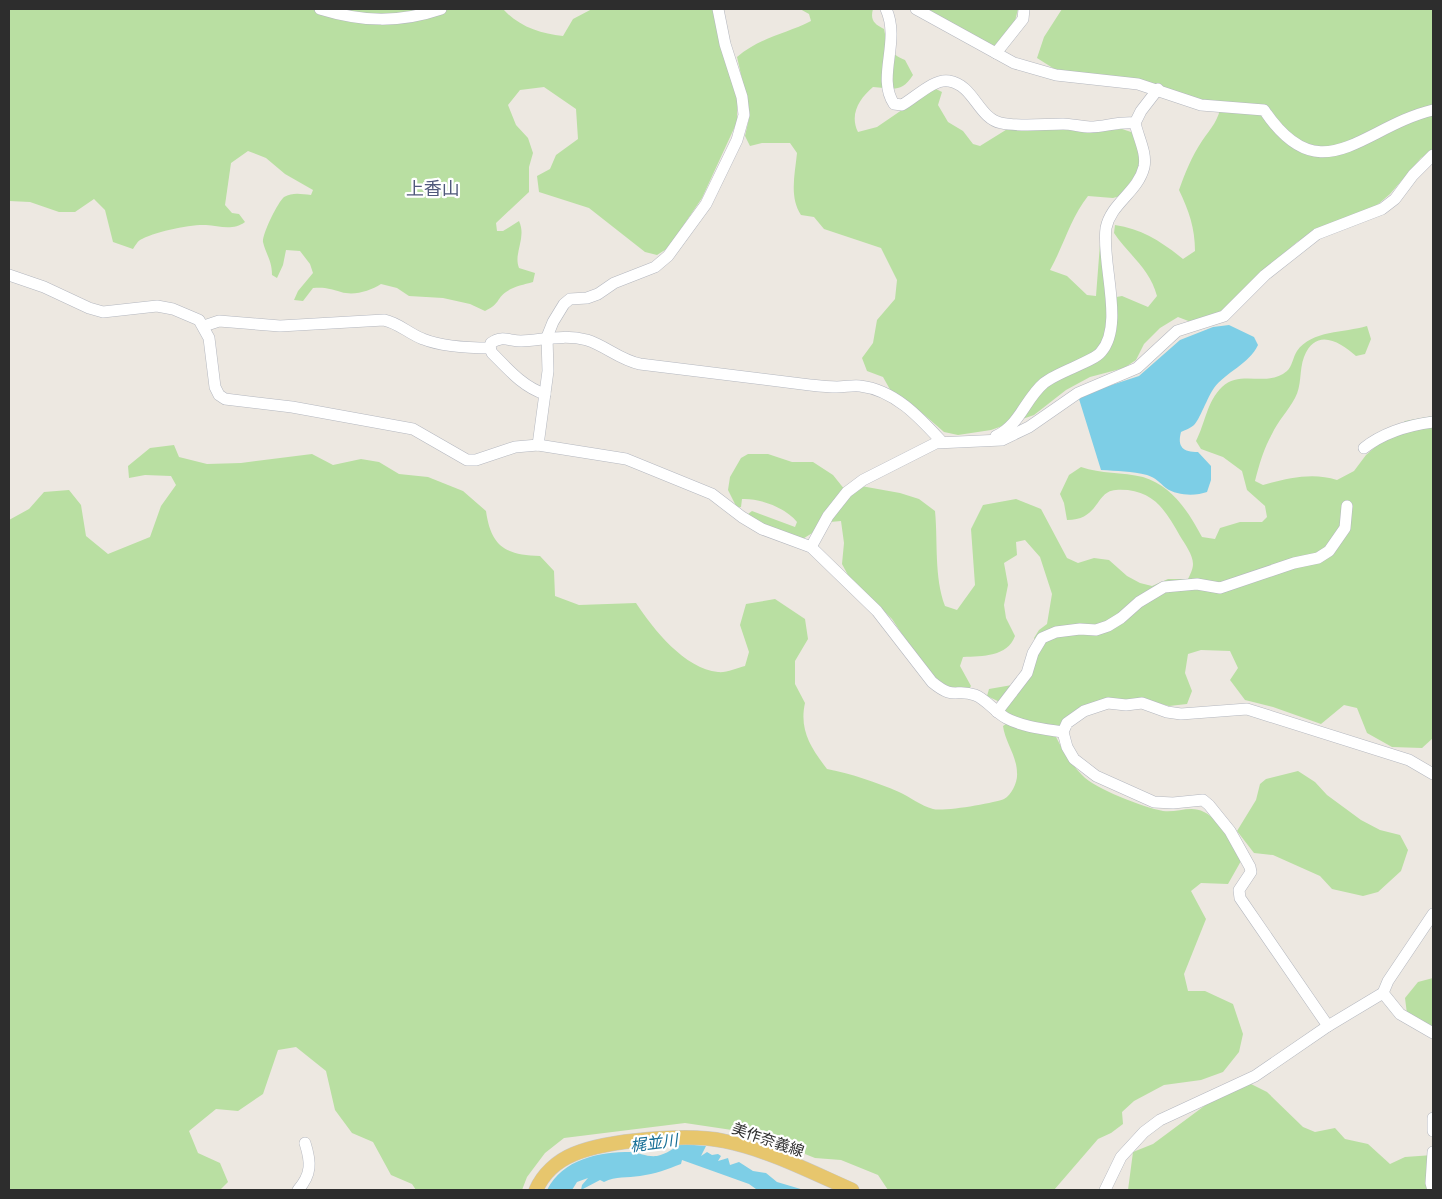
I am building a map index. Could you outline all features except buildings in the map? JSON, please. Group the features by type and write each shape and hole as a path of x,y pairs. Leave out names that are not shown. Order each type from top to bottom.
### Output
{"main road":[{"name":"美作奈義線","path":"536,1190 554,1165 572,1154 591,1148 667,1138 696,1137 723,1140 753,1148 852,1190"}],"street":[{"path":"320,9 370,18 396,20 420,16 441,9"},
{"path":"538,445 548,371 547,337 553,322 564,304 570,300 587,298 598,294 614,283 655,266 668,256 706,204 737,140 744,115 742,97 725,44 718,9"},
{"path":"886,9 892,28 887,80 889,96 894,104 902,106 935,83 948,81 961,85 986,115 1003,124 1068,124 1088,127 1125,122 1135,123"},
{"path":"916,9 1014,62 1056,75 1138,84 1158,89 1201,105 1264,110 1270,120 1294,144 1306,151 1318,154 1336,151 1382,129 1433,110"},
{"path":"996,53 1023,20 1024,9"},
{"path":"967,442 997,436 1010,428 1043,384 1066,369 1101,352 1112,321 1106,229 1110,215 1138,180 1144,167 1144,152 1135,123 1141,111 1158,89"},
{"path":"811,547 828,516 847,492 863,480 913,453 942,442 1002,440 1017,434 1078,393 1137,368 1177,331 1224,316 1265,275 1317,234 1368,215 1388,204 1433,155"},
{"path":"9,275 44,287 89,308 103,312 157,306 173,309 199,320 209,338 215,386 219,395 225,399 292,407 413,429 467,460 476,460 515,447 538,445 626,459 712,494 742,517 762,529 811,547 877,611 932,682 950,694 974,695 997,712 1017,723 1063,732"},
{"path":"204,326 219,321 280,326 384,320 395,323 426,340 490,348"},
{"path":"544,394 532,390 522,382 492,353 491,343 502,337 520,341 547,337 586,340 621,358 640,364 810,385 859,386 876,389 898,401 920,418 942,442"},
{"path":"1364,448 1374,440 1420,424 1433,422"},
{"path":"997,712 1026,673 1033,653 1042,638 1056,632 1080,629 1096,630 1108,626 1121,618 1139,602 1164,587 1198,584 1220,588 1294,563 1318,558 1329,550 1345,528 1347,506"},
{"path":"1328,1026 1240,898 1239,890 1251,872 1250,866 1230,831 1209,804 1202,800 1173,803 1154,802 1096,776 1074,759 1063,739 1063,732 1074,717 1084,711 1108,703 1126,705 1142,703 1168,712 1181,714 1247,709 1409,760 1433,774"},
{"path":"1105,1190 1121,1157 1144,1132 1160,1120 1255,1076 1328,1026 1383,993 1388,981 1433,914"},
{"path":"1383,993 1400,1014 1433,1033"},
{"path":"1433,1118 1433,1131"},
{"path":"298,1190 306,1180 310,1170 305,1143"},
{"path":"1433,1152 1431,1184 1433,1190"}],"green space":[{"path":"9,9 503,9 515,20 530,28 563,36 573,19 592,9 714,9 737,100 737,122 702,198 668,248 657,255 645,252 589,208 539,192 537,176 550,169 556,155 578,139 576,109 544,87 520,90 508,105 516,125 528,138 533,153 529,167 529,192 496,223 497,231 503,231 519,221 522,233 518,257 519,268 535,273 533,282 509,290 503,294 494,306 485,311 470,304 443,298 409,296 397,288 381,284 367,291 356,293 313,288 303,301 294,300 298,291 313,273 310,264 300,251 286,250 283,265 277,278 272,275 263,238 271,218 284,197 294,194 311,195 313,190 285,174 266,158 248,151 231,163 225,205 232,213 239,214 245,222 231,227 199,225 172,229 140,240 133,249 113,242 105,210 94,199 75,212 59,212 30,202 9,201"},
{"path":"800,9 873,9 873,19 875,23 884,29 892,52 905,60 913,75 909,81 896,89 873,87 868,91 860,101 855,113 858,132 877,127 934,88 942,92 938,105 948,122 963,131 973,144 980,146 1009,128 1100,131 1122,129 1134,133 1142,166 1120,196 1113,198 1088,196 1072,222 1050,270 1067,276 1087,295 1096,296 1101,231 1111,298 1122,296 1148,307 1157,296 1154,286 1144,270 1114,233 1115,225 1151,237 1183,259 1195,251 1191,220 1179,190 1195,153 1216,119 1221,104 1056,70 1037,58 1044,37 1062,9 1433,9 1433,150 1421,158 1390,194 1376,206 1323,226 1297,242 1267,268 1226,311 1191,322 1178,317 1160,328 1144,344 1136,360 1124,368 1090,377 1066,390 1034,415 991,430 958,435 944,432 921,412 892,393 883,377 867,371 862,358 873,343 877,320 895,299 897,280 881,248 824,229 814,217 801,215 797,208 794,193 797,153 790,143 762,143 750,146 745,136 750,114 737,57 764,40 811,21 809,14"},
{"path":"924,9 1018,9 1015,21 995,45 985,45"},
{"path":"1367,326 1371,339 1365,354 1356,356 1336,342 1328,340 1315,342 1309,348 1302,362 1297,393 1269,439 1255,481 1263,485 1309,476 1337,480 1354,471 1366,455 1405,421 1433,416 1433,738 1422,748 1392,747 1367,733 1357,708 1344,705 1321,724 1273,707 1245,700 1230,680 1238,668 1230,651 1201,650 1188,654 1185,673 1192,691 1187,704 1169,706 1149,701 1103,701 1059,729 1007,717 1002,703 987,696 989,689 1012,685 1040,648 1034,638 1039,630 1047,624 1052,594 1040,557 1025,540 1016,542 1017,555 1004,563 1008,585 1004,605 1006,618 1015,636 1011,643 1000,652 963,657 960,666 971,686 969,689 952,689 939,683 918,658 892,619 849,577 842,564 844,543 841,521 830,522 801,540 758,523 748,514 752,511 795,527 797,522 786,512 764,502 749,499 742,499 741,507 737,508 728,490 730,477 741,458 748,454 768,454 792,462 813,462 833,475 845,490 861,486 900,493 919,499 935,511 939,583 945,606 957,610 975,585 971,529 983,505 1016,499 1041,509 1067,558 1078,563 1094,558 1109,560 1127,576 1140,583 1152,586 1168,579 1188,579 1193,566 1190,553 1169,517 1156,502 1139,493 1128,490 1116,490 1104,495 1086,515 1078,519 1067,520 1064,503 1060,494 1069,475 1081,467 1096,471 1135,475 1153,481 1171,493 1185,509 1202,537 1215,539 1220,528 1240,522 1262,522 1267,517 1265,506 1247,490 1242,471 1223,457 1201,449 1196,441 1213,399 1222,387 1237,379 1263,379 1279,376 1289,369 1297,351 1311,339 1329,333"},
{"path":"174,445 179,457 207,464 241,463 312,454 333,465 361,459 379,462 399,474 428,477 463,491 486,511 492,533 502,547 518,554 540,556 554,571 555,596 579,605 636,603 651,624 671,646 694,664 706,669 721,672 745,666 749,652 740,625 746,604 775,599 805,619 808,639 795,661 795,684 805,703 805,730 811,746 821,761 827,769 882,785 929,808 939,810 969,807 999,801 1010,794 1015,784 1017,773 1015,761 1004,732 1003,726 1006,724 1056,737 1074,766 1082,775 1097,786 1120,797 1163,811 1194,809 1204,812 1221,827 1241,861 1228,884 1201,883 1191,891 1206,919 1184,974 1188,991 1205,991 1233,1004 1243,1034 1239,1052 1223,1072 1201,1080 1164,1085 1134,1101 1122,1112 1123,1124 1111,1133 1098,1139 1054,1190 888,1190 878,1175 841,1160 815,1158 752,1133 685,1123 564,1138 545,1153 527,1177 522,1190 416,1190 412,1184 391,1175 373,1142 352,1133 335,1110 326,1071 296,1047 278,1050 263,1094 238,1111 216,1109 189,1131 198,1153 220,1163 228,1182 220,1190 9,1190 9,520 29,509 44,492 69,490 81,505 86,536 108,554 150,537 161,506 176,485 171,476 145,475 129,478 128,466 150,448"},
{"path":"1298,771 1315,782 1327,795 1361,820 1380,830 1400,835 1408,850 1401,871 1378,892 1363,896 1332,889 1320,876 1273,855 1254,853 1237,831 1256,800 1260,784 1266,779"},
{"path":"1433,978 1433,1028 1407,1014 1405,998 1418,982"},
{"path":"1251,1084 1267,1092 1303,1127 1315,1132 1335,1128 1345,1139 1368,1144 1390,1164 1405,1157 1433,1155 1433,1190 1128,1190 1133,1152 1153,1144 1215,1098"}],"water":[{"path":"1229,325 1254,337 1258,345 1243,363 1219,382 1196,423 1181,432 1180,437 1182,448 1198,452 1211,466 1211,480 1207,492 1192,495 1181,494 1170,491 1147,475 1101,470 1079,399 1087,393 1139,376 1180,340 1213,327"},
{"path":"682,1144 706,1146 701,1156 707,1152 712,1155 718,1154 721,1156 718,1161 728,1158 730,1165 739,1162 753,1171 766,1173 777,1182 804,1190 756,1189 749,1184 682,1160 681,1164 651,1174 604,1182 600,1180 581,1190 582,1185 588,1178 577,1182 572,1190 547,1190 562,1171 583,1159 619,1152 657,1156"}],"district":[{"name":"上香山","path":"433,189"}],"water label":[{"name":"梶並川","path":"654,1143"}]}
